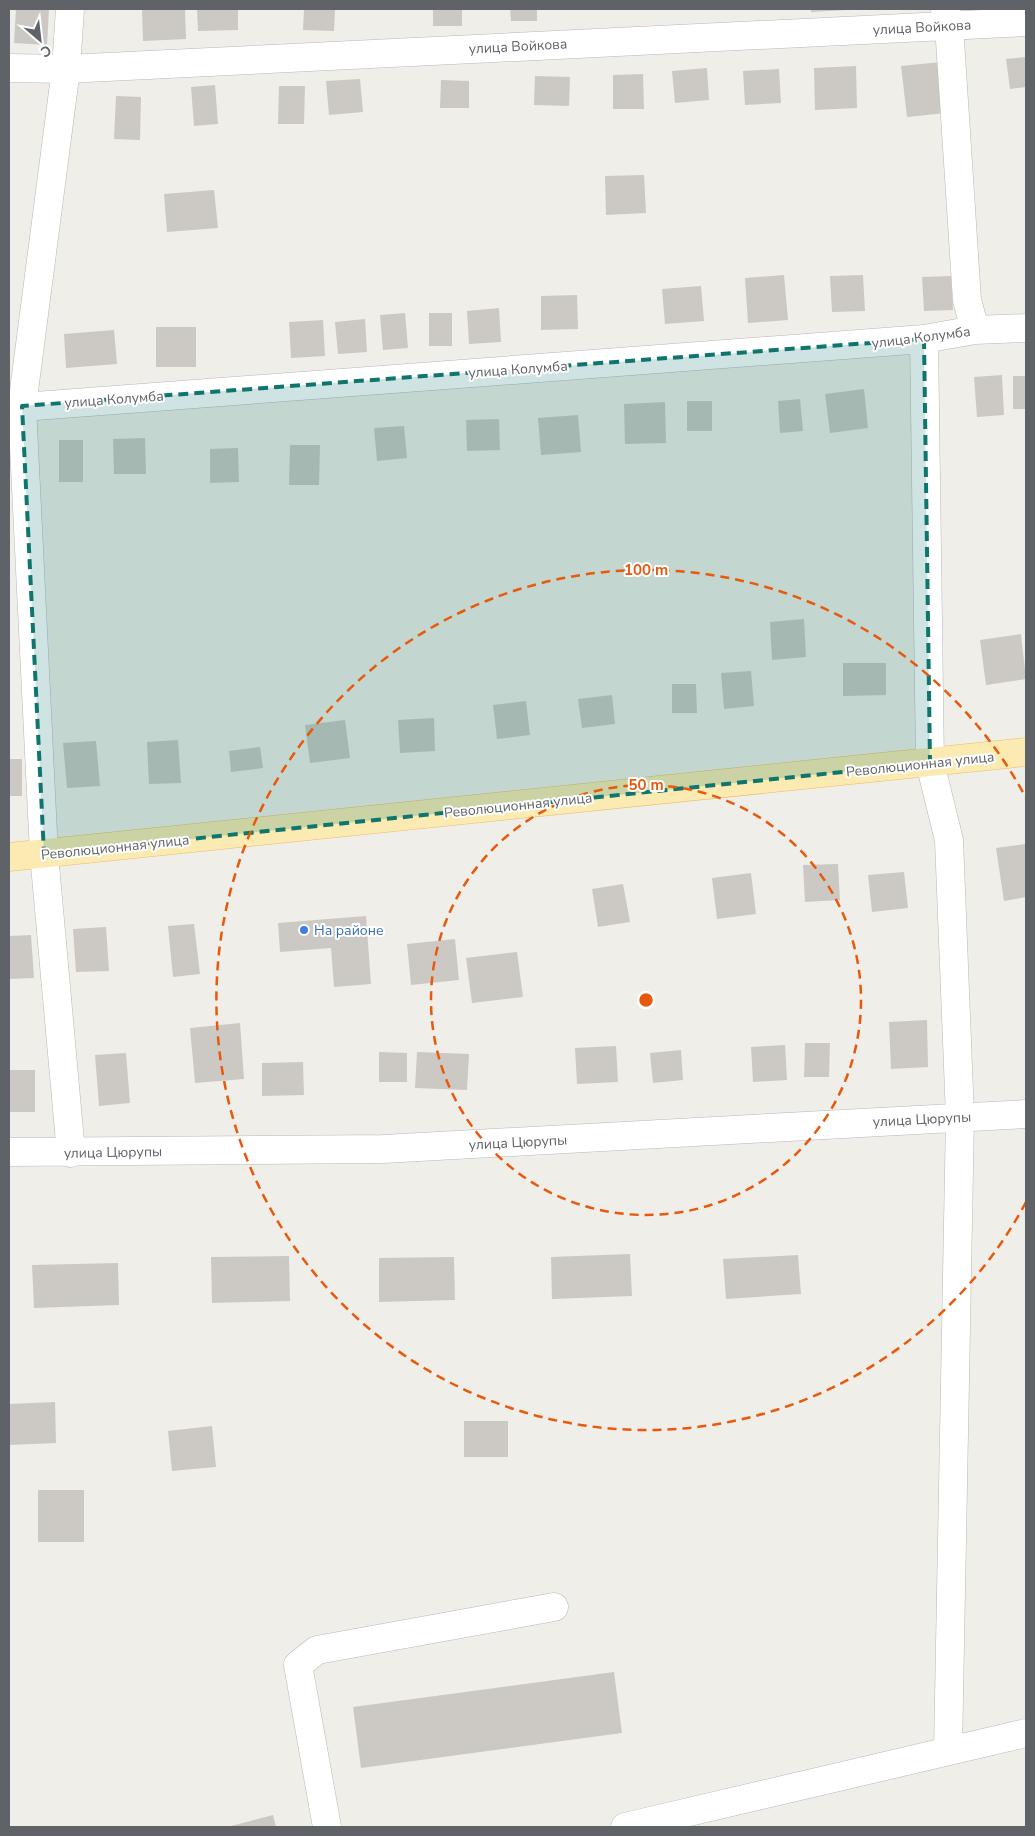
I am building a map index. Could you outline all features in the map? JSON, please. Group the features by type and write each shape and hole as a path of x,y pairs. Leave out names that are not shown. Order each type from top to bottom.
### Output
{"main road":[{"name":"Революционная улица","path":"9,857 1026,752"}],"street":[{"path":"70,9 66,69 15,407 44,854 71,1153"},
{"path":"947,17 968,300 975,330"},
{"name":"улица Войкова","path":"9,68 66,69 947,17 1026,22"},
{"name":"улица Колумба","path":"15,407 924,339 975,330 1026,328"},
{"path":"924,339 930,763 950,840 960,1117 948,1751"},
{"name":"улица Цюрупы","path":"9,1152 383,1149 1026,1114"},
{"path":"327,1827 298,1666 317,1650 554,1607"},
{"path":"625,1827 1026,1733"}],"highlighted area":[{"path":"924,339 930,763 44,854 22,406"}],"building":[{"path":"16,9 49,9 47,45 14,43"},
{"path":"142,9 185,9 186,39 143,41"},
{"path":"197,9 238,9 238,30 198,31"},
{"path":"304,9 335,9 334,31 303,30"},
{"path":"433,9 462,9 462,26 433,26"},
{"path":"510,9 537,9 537,21 511,21"},
{"path":"811,9 847,9 847,10 811,12"},
{"path":"1026,57 1026,87 1010,89 1006,59"},
{"path":"941,62 946,113 907,117 901,66"},
{"path":"856,66 857,108 815,110 814,68"},
{"path":"707,68 709,100 675,103 672,71"},
{"path":"779,69 781,103 745,105 743,71"},
{"path":"643,74 644,109 613,109 613,75"},
{"path":"535,76 570,77 569,106 534,105"},
{"path":"360,79 363,112 329,115 326,81"},
{"path":"441,80 469,81 469,108 440,108"},
{"path":"215,85 218,124 194,126 191,87"},
{"path":"279,86 305,86 304,124 278,124"},
{"path":"116,96 141,97 140,140 114,139"},
{"path":"644,175 646,213 606,215 605,176"},
{"path":"214,190 218,228 167,232 164,194"},
{"path":"784,275 788,320 748,323 745,278"},
{"path":"863,275 865,311 832,312 830,276"},
{"path":"951,276 953,310 924,311 922,277"},
{"path":"701,286 704,321 665,324 662,289"},
{"path":"577,295 578,329 541,330 541,296"},
{"path":"499,308 501,342 469,344 467,311"},
{"path":"405,313 408,348 383,350 380,315"},
{"path":"429,313 452,313 452,346 429,346"},
{"path":"365,319 367,352 338,354 335,322"},
{"path":"323,320 325,356 291,358 289,322"},
{"path":"156,327 196,327 196,367 156,367"},
{"path":"114,330 117,364 66,368 64,334"},
{"path":"1002,375 1004,415 977,417 974,377"},
{"path":"1013,376 1026,376 1026,409 1013,409"},
{"path":"864,389 868,428 830,433 825,394"},
{"path":"800,399 803,431 780,433 778,401"},
{"path":"687,401 712,401 712,431 687,431"},
{"path":"665,402 666,443 625,444 624,404"},
{"path":"578,415 581,452 541,455 538,418"},
{"path":"499,419 500,450 467,451 466,420"},
{"path":"404,426 407,458 377,461 374,428"},
{"path":"145,438 146,474 114,474 113,439"},
{"path":"59,440 83,440 83,482 59,482"},
{"path":"290,445 320,445 319,485 289,485"},
{"path":"238,448 239,482 210,483 210,449"},
{"path":"804,619 806,657 772,660 770,622"},
{"path":"1021,634 1026,679 986,685 980,640"},
{"path":"843,663 886,663 886,695 843,696"},
{"path":"751,671 754,706 724,709 721,673"},
{"path":"672,684 696,684 697,713 672,713"},
{"path":"612,695 615,724 582,728 578,699"},
{"path":"526,701 530,735 497,739 493,705"},
{"path":"434,718 435,751 400,753 398,720"},
{"path":"345,720 350,758 310,763 305,725"},
{"path":"178,740 181,783 149,784 147,742"},
{"path":"96,741 100,786 67,788 63,743"},
{"path":"260,747 263,768 231,772 229,751"},
{"path":"9,759 22,759 22,796 9,796"},
{"path":"1026,844 1026,897 1004,901 996,848"},
{"path":"838,864 840,900 805,902 803,865"},
{"path":"904,872 908,908 872,912 868,875"},
{"path":"751,873 756,914 717,919 712,878"},
{"path":"623,884 630,922 598,927 592,889"},
{"path":"366,916 371,984 334,987 331,948 280,952 278,923"},
{"path":"194,924 200,974 173,977 168,926"},
{"path":"106,927 109,971 76,972 73,929"},
{"path":"31,935 34,978 9,979 9,936"},
{"path":"455,939 459,980 411,985 407,944"},
{"path":"517,952 523,997 472,1003 466,958"},
{"path":"927,1020 928,1067 891,1069 889,1022"},
{"path":"240,1023 244,1079 195,1083 190,1028"},
{"path":"805,1043 830,1043 829,1077 804,1077"},
{"path":"785,1045 787,1080 753,1082 751,1047"},
{"path":"616,1046 618,1082 577,1084 575,1048"},
{"path":"681,1050 683,1080 653,1083 650,1053"},
{"path":"379,1052 407,1053 407,1082 379,1082"},
{"path":"417,1052 469,1054 467,1090 415,1088"},
{"path":"126,1053 130,1103 99,1106 95,1055"},
{"path":"303,1062 304,1095 262,1096 262,1063"},
{"path":"9,1070 35,1070 35,1112 9,1112"},
{"path":"630,1254 632,1296 552,1299 551,1257"},
{"path":"798,1255 801,1294 726,1299 723,1259"},
{"path":"289,1256 290,1301 212,1303 211,1257"},
{"path":"454,1257 455,1300 379,1302 379,1258"},
{"path":"118,1263 119,1305 34,1308 32,1265"},
{"path":"55,1402 56,1443 9,1445 9,1404"},
{"path":"464,1421 508,1421 508,1457 464,1457"},
{"path":"212,1426 216,1467 172,1471 168,1431"},
{"path":"38,1490 84,1490 84,1542 38,1542"},
{"path":"614,1672 622,1733 361,1768 353,1707"},
{"path":"273,1815 276,1827 227,1827"}],"place":[{"name":"На районе","path":"304,930"}]}
